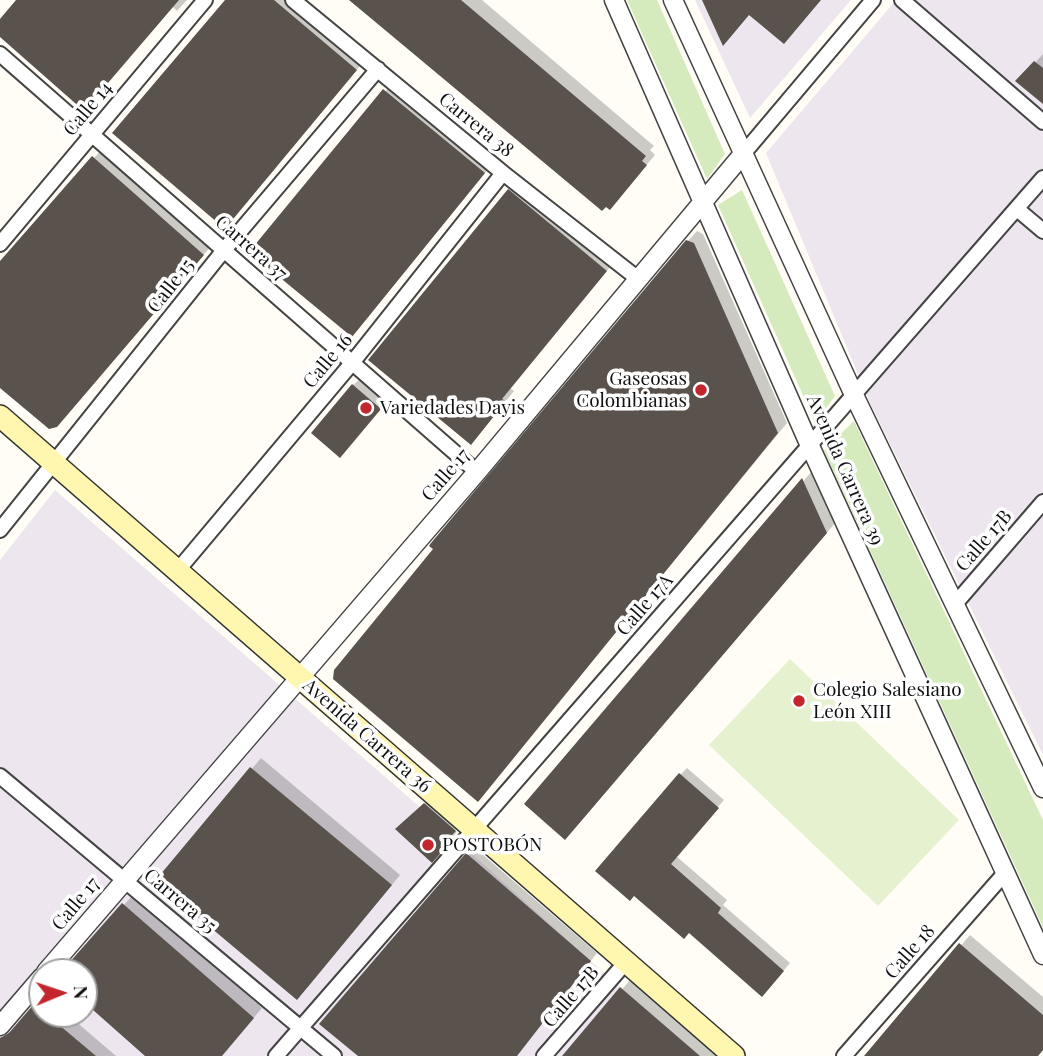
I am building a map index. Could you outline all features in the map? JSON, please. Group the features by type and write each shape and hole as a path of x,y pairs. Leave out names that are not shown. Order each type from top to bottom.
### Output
{"main road":[{"name":"Avenida Carrera 36","path":"0,416 734,1056"}],"street":[{"name":"Calle 14","path":"0,244 205,0"},
{"name":"Carrera 38","path":"293,0 503,173 637,278"},
{"name":"Avenida Carrera 39","path":"614,0 810,446 1043,955"},
{"name":"Avenida Carrera 39","path":"673,0 855,395 1043,788"},
{"name":"Calle 17","path":"58,958 477,472 637,278 873,0"},
{"path":"902,0 1043,122"},
{"name":"Carrera 37","path":"0,54 477,472"},
{"name":"Calle 15","path":"0,530 224,250 378,69"},
{"name":"Calle 16","path":"178,570 352,362 503,173"},
{"name":"Calle 17A","path":"276,1056 1043,178"},
{"path":"1017,209 1043,231"},
{"name":"Calle 17B","path":"955,604 1043,502"},
{"name":"Carrera 35","path":"0,776 334,1056"},
{"name":"Calle 18","path":"844,1056 1005,873"},
{"name":"Calle 17B","path":"544,1056 626,962"},
{"path":"0,1026 28,993"}],"shaded area":[{"path":"695,0 851,0 750,118"},
{"path":"896,0 1043,0 1043,755 870,403 766,153"},
{"path":"55,490 429,815 696,1056 0,1056 0,560"}],"green space":[{"path":"627,0 657,0 725,154 707,179"},
{"path":"742,190 835,396 815,422 718,205"},
{"path":"854,421 1043,820 1043,927 824,450"},
{"path":"790,659 959,820 878,906 709,745"}],"building":[{"path":"16,0 179,0 84,111 0,37 0,19"},
{"path":"225,0 274,0 357,70 229,224 218,223 112,133"},
{"path":"349,0 461,0 646,156 642,161 647,165 610,210 606,207 602,211"},
{"path":"702,0 821,0 784,44 749,15 723,46"},
{"path":"1034,61 1043,68 1043,104 1015,81"},
{"path":"383,89 485,173 352,337 249,252"},
{"path":"92,156 204,255 57,427 49,429 0,388 0,261"},
{"path":"508,189 607,271 502,399 506,401 471,445 368,360"},
{"path":"686,240 694,243 778,433 478,802 333,679 334,670 433,549 429,546 431,543"},
{"path":"352,384 381,409 340,458 311,433"},
{"path":"802,478 827,533 565,840 524,804"},
{"path":"250,767 392,885 297,1000 155,881"},
{"path":"679,773 719,808 671,864 721,908 718,913 784,971 762,997 689,933 684,939 634,896 630,901 595,871"},
{"name":"POSTOBÓN","path":"424,803 456,831 449,838 452,840 432,863 395,829"},
{"path":"466,853 591,961 517,1056 358,1056 319,1024"},
{"path":"122,903 254,1018 222,1056 145,1056 98,1014 98,958 73,958"},
{"path":"959,943 1043,1015 1043,1050 1038,1056 864,1056"},
{"path":"620,987 700,1056 562,1056"},
{"path":"28,1011 28,1028 63,1028 96,1056 0,1056 0,1038 9,1033"}],"place":[{"name":"Gaseosas Colombianas","path":"701,390"},
{"name":"Variedades Dayis","path":"366,408"},
{"name":"Colegio Salesiano León XIII","path":"799,701"},
{"name":"POSTOBÓN","path":"428,845"}]}
